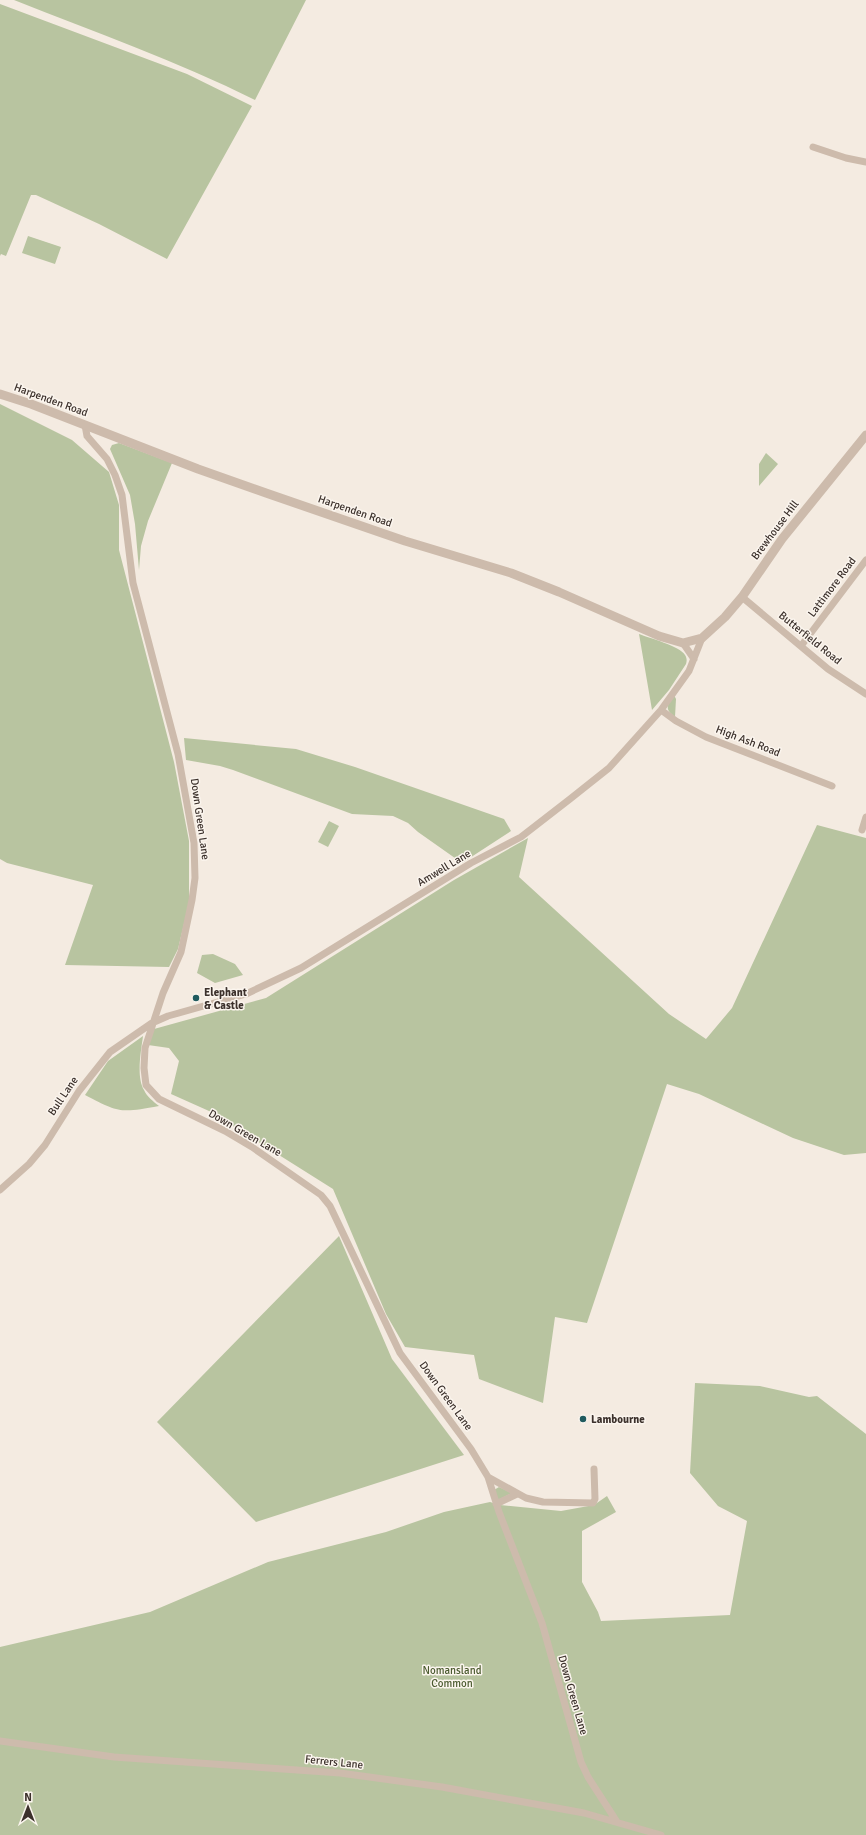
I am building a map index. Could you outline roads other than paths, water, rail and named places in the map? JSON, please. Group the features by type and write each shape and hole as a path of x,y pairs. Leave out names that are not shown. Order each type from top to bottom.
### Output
{"street":[{"path":"813,147 846,158 866,162"},
{"name":"Harpenden Road","path":"0,394 31,404 198,469 313,510 405,541 511,573 559,592 659,636 683,643"},
{"name":"Down Green Lane","path":"85,425 85,432 87,436 106,459 115,475 122,495 133,583 180,761 194,844 195,878 181,952 152,1023 145,1048 144,1068 146,1085 159,1099 226,1131 321,1194 330,1206 400,1353 471,1449 488,1477 496,1504 542,1623 581,1762 588,1777 617,1822"},
{"name":"Brewhouse Hill","path":"702,638 725,617 742,597 782,539 866,435"},
{"name":"Lattimore Road","path":"801,646 866,560"},
{"name":"Butterfield Road","path":"742,597 828,669 866,694"},
{"path":"694,659 683,643 702,638"},
{"name":"Amwell Lane","path":"152,1023 168,1016 246,994 301,968 471,863 521,837 609,768 661,710 689,671 702,638"},
{"name":"High Ash Road","path":"661,710 681,724 706,736 832,786"},
{"path":"862,830 866,817"},
{"name":"Bull Lane","path":"0,1190 28,1164 45,1145 79,1091 110,1052 152,1023"},
{"path":"488,1477 526,1498 543,1502 593,1503 595,1499 594,1469"},
{"path":"496,1504 517,1494"},
{"name":"Ferrers Lane","path":"0,1741 114,1757 340,1773 496,1796 584,1813 661,1835"}],"place":[{"name":"Elephant & Castle","path":"196,998"},
{"name":"Lambourne","path":"583,1419"}],"park label":[{"name":"Nomansland Common","path":"452,1676"}]}
